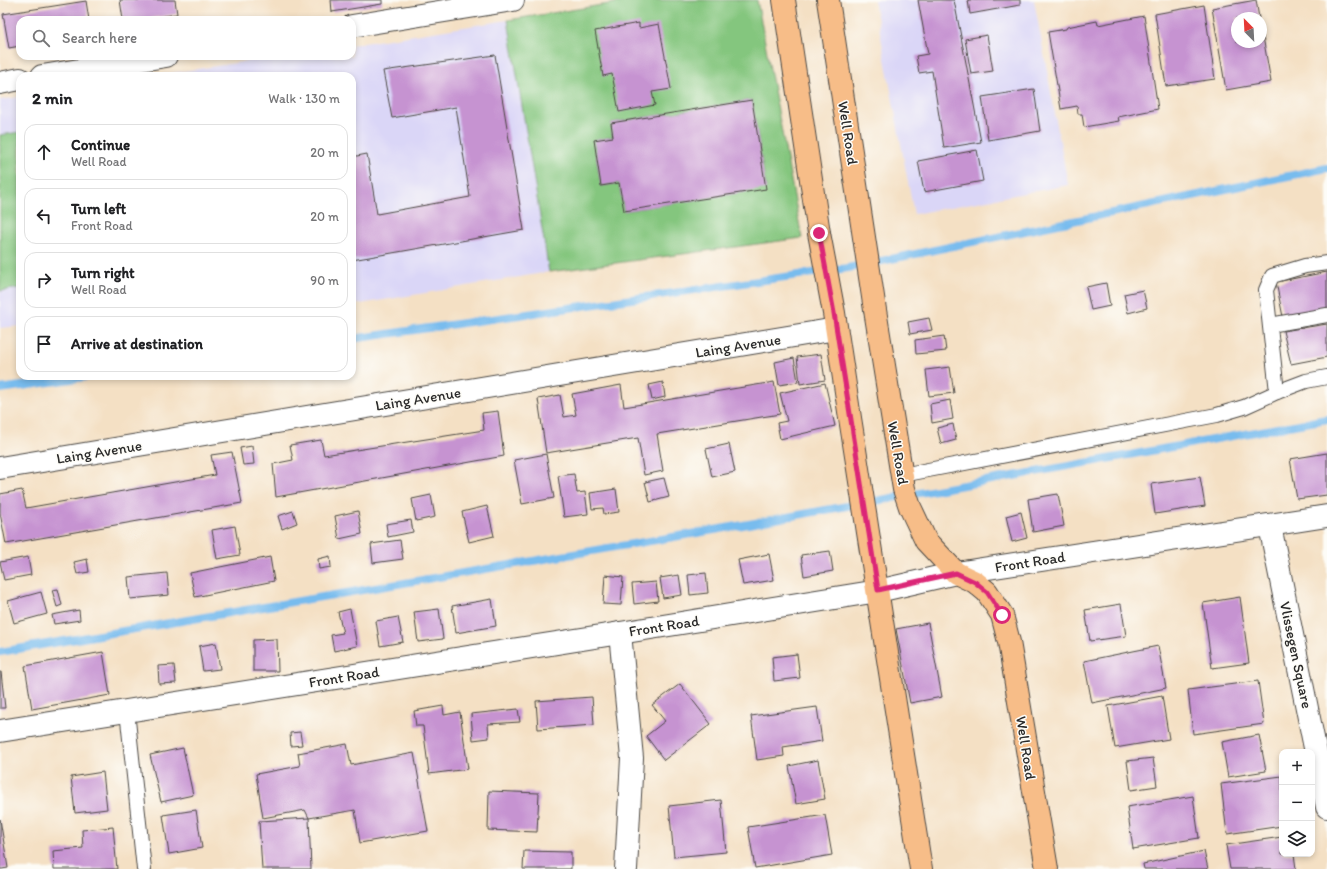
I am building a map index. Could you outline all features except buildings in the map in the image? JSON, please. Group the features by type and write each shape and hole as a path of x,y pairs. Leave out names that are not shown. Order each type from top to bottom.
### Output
{"main road":[{"path":"784,0 819,233 835,321 921,869"},
{"name":"Well Road","path":"828,0 875,310 902,475 910,508 926,541 956,573 975,582 987,592 1002,615 1006,628 1047,869"}],"street":[{"path":"356,25 513,0"},
{"path":"67,72 141,60"},
{"path":"0,83 16,81"},
{"name":"Laing Avenue","path":"0,468 835,321"},
{"name":"Front Road","path":"0,731 620,633 878,590 956,573 1270,526 1327,516"},
{"name":"Vlissegen Square","path":"1270,526 1327,807"},
{"path":"620,633 632,758 626,869"}],"lane":[{"path":"1277,392 1266,290 1272,276 1305,266 1327,263"},
{"path":"1270,325 1327,315"},
{"path":"902,475 1218,415 1244,407 1306,381 1327,377"},
{"path":"127,711 144,869"}],"shaded area":[{"path":"874,0 1034,0 1068,185 914,214"},
{"path":"508,20 549,272 356,304 356,72 178,72 255,60 356,60 356,44"},
{"path":"16,98 16,326 0,328 0,100"}],"green space":[{"path":"633,0 757,0 802,238 549,272 508,20","holes":["752,100 766,188 624,211 619,183 601,186 594,140 613,137 611,123"]},
{"path":"16,133 16,289 0,291 0,135"}],"waterway":[{"path":"356,338 848,268 1327,168"},
{"path":"0,389 64,380"},
{"path":"0,652 732,527 1327,419"}],"route":[{"path":"819,233 834,313 878,590 956,573 975,582 987,592 1002,615"}]}
